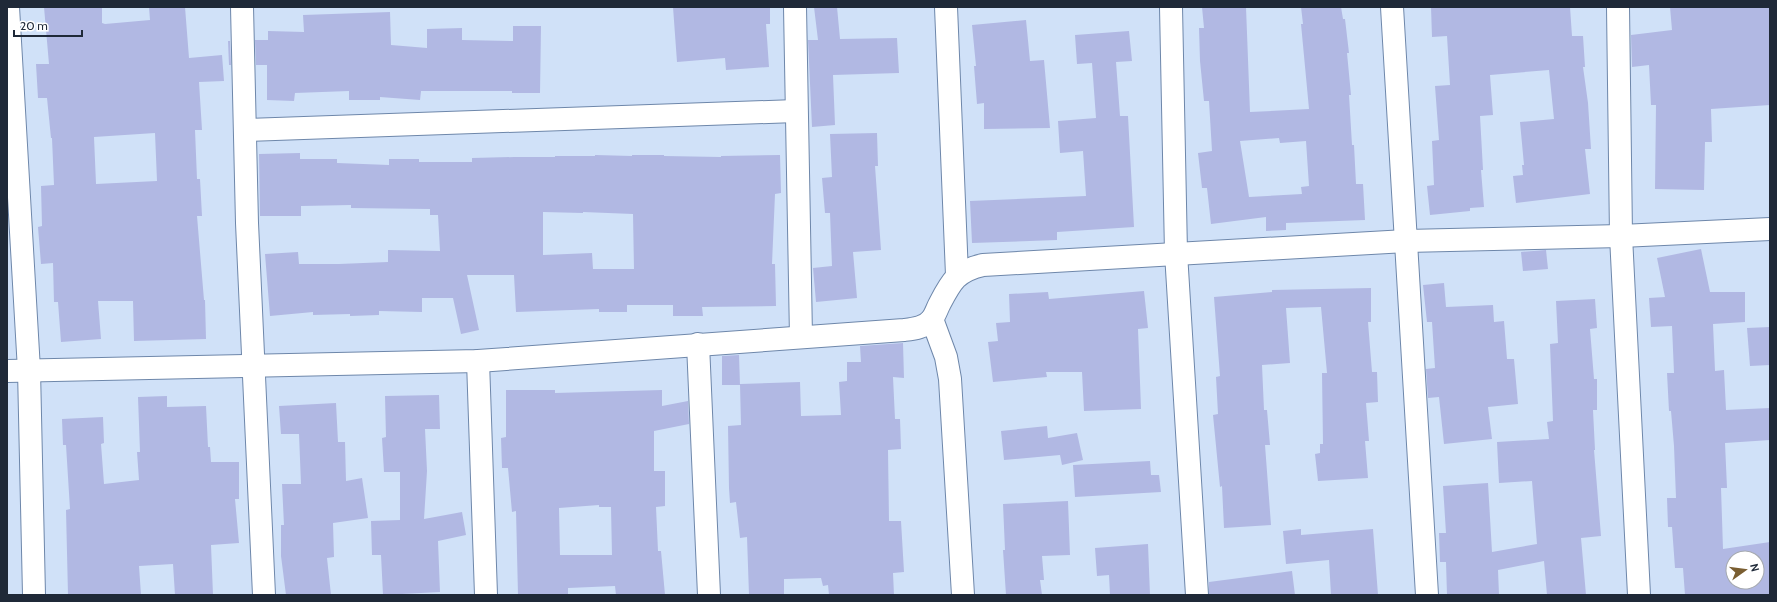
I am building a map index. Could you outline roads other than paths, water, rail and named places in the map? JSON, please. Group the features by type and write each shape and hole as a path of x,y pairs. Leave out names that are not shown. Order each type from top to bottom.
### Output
{"street":[{"path":"8,7 29,370 34,595"},
{"path":"242,7 253,366 264,595"},
{"path":"795,7 801,336"},
{"path":"946,7 957,275"},
{"path":"1172,7 1176,253 1197,595"},
{"path":"1392,7 1427,595"},
{"path":"1618,7 1621,236 1640,595"},
{"path":"245,130 796,111"},
{"path":"7,371 478,361 801,336 904,330 917,328 932,319 952,281 957,275 969,268 983,265 1406,241 1621,236 1770,229"},
{"path":"932,319 946,357 950,379 963,595"},
{"path":"698,344 709,595"},
{"path":"478,361 486,595"}]}
